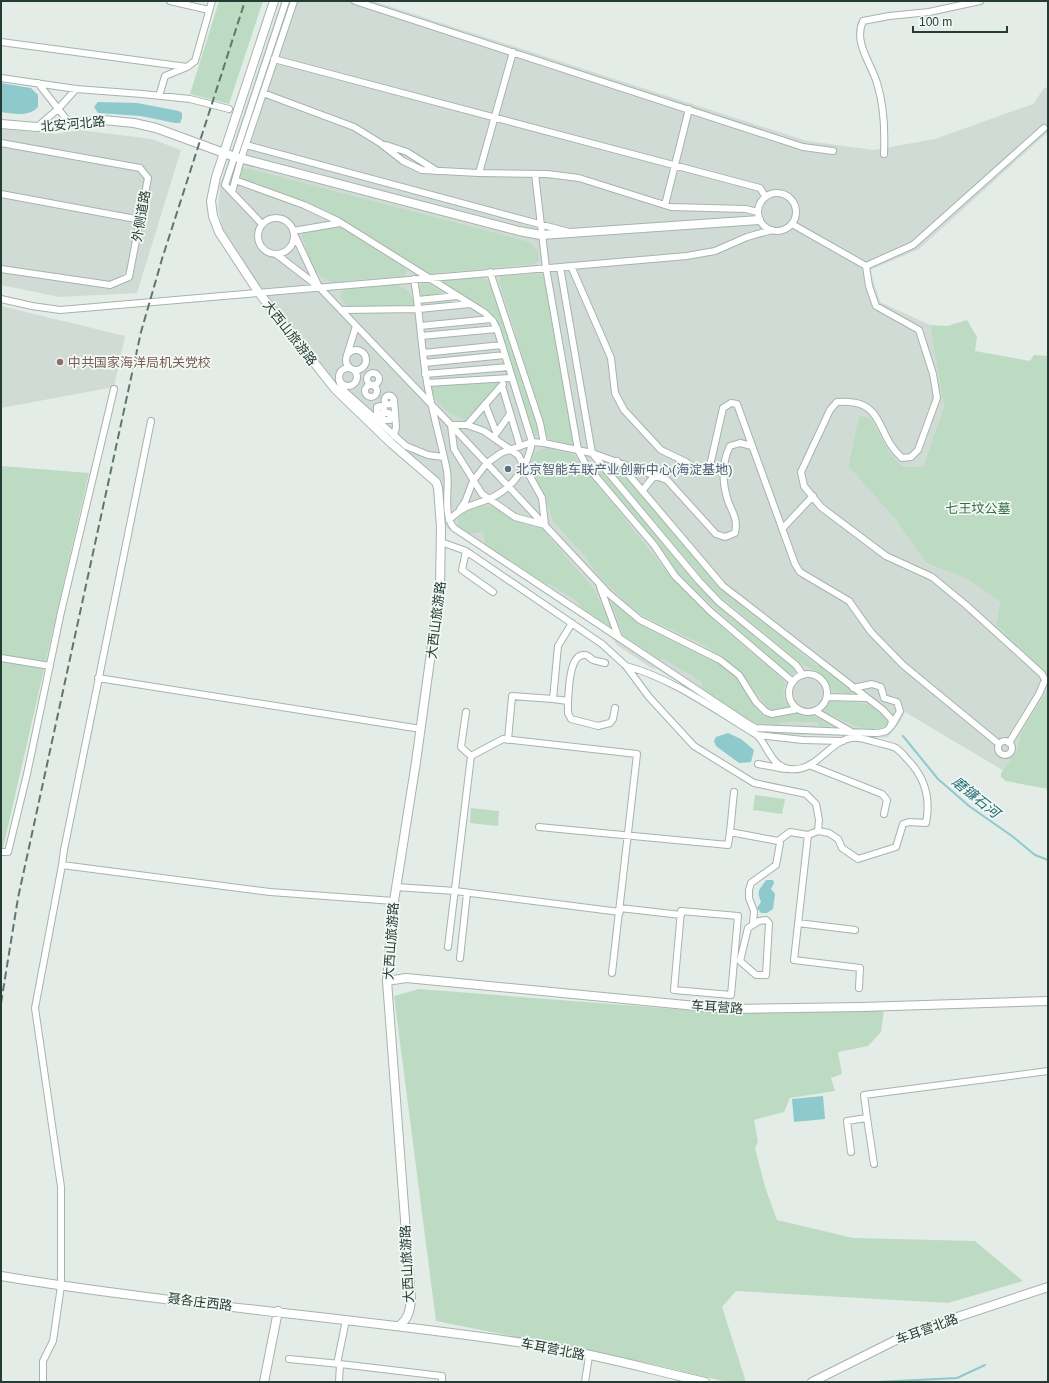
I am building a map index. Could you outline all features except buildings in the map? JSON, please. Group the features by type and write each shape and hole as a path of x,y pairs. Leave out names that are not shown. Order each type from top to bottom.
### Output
{"street":[{"path":"170,1 209,10"},
{"path":"159,96 165,76 187,67 195,61 212,1"},
{"name":"大西山旅游路","path":"274,1 216,177 211,201 213,216 219,232 258,293 335,389 392,444 436,482 438,488 441,542 440,587 421,729 394,901 387,981 411,1299 410,1311 407,1318 399,1326"},
{"path":"232,192 238,158 250,114 286,1"},
{"path":"262,224 225,185 246,145 294,1"},
{"path":"355,1 802,147 833,151"},
{"path":"884,154 881,105 877,82 862,48 860,28 863,21 889,16 929,12 980,1"},
{"path":"1,42 187,67"},
{"path":"479,173 513,52"},
{"path":"274,60 760,188 766,196"},
{"path":"1,78 76,90 190,99 229,109"},
{"path":"38,83 70,124"},
{"path":"37,127 58,109 76,90"},
{"path":"263,93 354,127 380,143 406,152 438,171 535,174 579,178 665,205 746,209 758,216 765,227 772,230"},
{"path":"665,205 689,109"},
{"path":"240,112 250,114"},
{"name":"北安河北路","path":"1,124 37,127 103,120 134,123 156,128 238,158 519,231 541,235 758,216"},
{"path":"866,266 914,245 1044,128"},
{"name":"外侧道路","path":"1,143 140,168 148,178 129,277 110,285 1,269"},
{"path":"246,145 571,232"},
{"path":"535,174 546,268 578,450 592,472 654,545 675,576 710,611 792,682"},
{"path":"235,180 304,205 340,223 470,304 491,319 497,329 509,367 510,378 532,442 529,459 524,468 508,486 494,496 468,505 457,512"},
{"path":"1,299 60,310 427,277 687,256 715,251 747,237 772,230 784,230 792,224 796,211 790,198 781,193 773,193 766,196 760,202 758,216"},
{"path":"1,194 141,220"},
{"path":"319,287 289,223 278,218 267,220 262,224 259,229 258,241 264,251 276,254 319,287 487,463 599,584 640,620 720,660 738,675 756,702 766,712 772,714 798,709 810,712 815,711 824,703 827,697 827,691 821,679 816,676 803,674 792,682 789,694 790,700 798,709"},
{"path":"294,232 340,223"},
{"path":"792,224 866,266"},
{"path":"276,254 282,253 292,246 294,232"},
{"path":"560,266 592,453 699,581 719,602 796,664 803,674"},
{"path":"571,266 611,358 615,393 624,410 661,450 686,462 698,471 705,473 710,470 723,408 731,403 737,404 795,564 800,572 849,601 871,632 903,666 999,744"},
{"path":"866,266 869,286 876,306 919,330 930,358 937,398 918,450 911,457 902,458 893,450 880,424 870,409 862,403 837,402 830,410 800,472 804,486 822,506 886,556 932,578 966,605 1042,674 1045,680 1039,694 1009,743 1011,751 1006,755 1000,753 998,749 999,744"},
{"path":"490,272 540,423 544,443"},
{"path":"414,279 418,300 425,374 430,404 447,473 450,520 457,530 756,728 881,733 890,728 899,714 900,707 898,702 884,698 881,686 876,684 853,688"},
{"path":"418,300 457,296"},
{"path":"341,310 419,309 470,304"},
{"path":"420,326 491,319"},
{"path":"339,380 342,385 347,387 356,384 358,375 346,362 356,326"},
{"path":"421,336 497,329"},
{"path":"423,353 502,345"},
{"path":"347,356 351,351 358,350 365,356 365,362 361,367 352,369 347,368 342,371 339,375 342,389 394,436 412,450 443,456"},
{"path":"424,363 505,355"},
{"path":"425,374 509,367"},
{"path":"427,383 510,378"},
{"path":"467,424 510,378"},
{"path":"364,409 375,397 377,393 377,389 372,385 367,386 365,393 368,397 375,397"},
{"path":"502,386 520,446"},
{"path":"1,852 8,852 61,612 114,389"},
{"path":"494,394 505,398"},
{"path":"394,400 396,427 394,436"},
{"path":"485,404 494,435"},
{"path":"383,413 390,415 391,418 383,426"},
{"path":"494,435 510,414"},
{"path":"43,1382 43,1361 53,1341 61,1286 61,1187 35,1008 64,850 151,421"},
{"path":"451,425 467,424 494,435 510,450 518,455 542,498 545,525"},
{"path":"451,425 454,449 472,481 482,494 515,517 545,525"},
{"path":"450,520 465,502 472,481 487,463 501,453 532,442 592,453 668,480 716,534 725,538 735,533 737,522 728,500 722,477 725,456 730,446 740,443 752,446"},
{"path":"617,461 723,586 889,716 892,720 890,728"},
{"path":"592,472 592,467 594,465 603,466"},
{"path":"642,491 655,475"},
{"path":"782,529 813,496"},
{"path":"441,542 466,551 602,644 626,666 649,697 694,746 754,783 806,794 816,804 819,820 818,831"},
{"path":"466,551 462,570 493,592"},
{"path":"599,584 619,638"},
{"path":"553,699 558,646 572,623"},
{"path":"605,663 593,660 585,655 580,655 575,660 571,668 568,713 571,719 598,726 610,724 613,719 615,708"},
{"path":"1,658 50,666"},
{"path":"626,666 649,672 668,681 757,735 764,742 768,754 779,764 789,769"},
{"path":"98,678 421,729"},
{"path":"508,740 512,696 568,701"},
{"path":"827,697 866,698"},
{"path":"815,711 852,731"},
{"path":"466,712 461,747 471,756"},
{"path":"757,735 803,740 843,741"},
{"path":"730,832 778,841 790,832 808,835 818,831 829,833 838,839 842,848 858,859 896,847 903,824 909,822 926,823 929,809 927,791 915,767 897,749 864,739 851,738 843,741 804,768 789,769 758,764"},
{"path":"471,756 503,739 637,754 612,973"},
{"path":"999,744 1005,741 1009,743"},
{"path":"448,947 471,756"},
{"path":"809,765 882,794 886,800 884,814"},
{"path":"539,827 728,845 734,792"},
{"path":"808,835 794,960 860,968 859,988"},
{"path":"753,924 766,920 769,923 766,975 756,975 740,961 748,928 753,924 754,911 749,898 749,890 752,884 776,865 780,843 778,841"},
{"path":"62,865 270,892 394,901"},
{"path":"396,887 455,891 620,910 681,915"},
{"path":"460,958 467,893"},
{"path":"681,911 738,916 731,995 674,990 681,915 681,911"},
{"path":"798,923 855,930"},
{"name":"车耳营路","path":"387,981 406,978 727,1009 862,1007 1048,1001"},
{"path":"874,1164 864,1095 1048,1071"},
{"path":"851,1152 847,1121 867,1118"},
{"name":"聂各庄西路","path":"1,1276 61,1286 399,1326"},
{"name":"车耳营北路","path":"812,1382 912,1332 1048,1287"},
{"path":"264,1382 278,1311"},
{"path":"338,1382 339,1364 346,1320"},
{"name":"车耳营北路","path":"399,1326 546,1347 668,1372 705,1382"},
{"path":"585,1382 589,1356"},
{"path":"289,1359 442,1376 442,1382"}],"shaded area":[{"path":"281,1 373,1 807,141 874,150 935,139 1033,104 1045,87 1048,89 1048,132 919,249 870,270 880,302 930,325 944,407 923,467 903,467 889,452 879,436 859,416 848,466 895,519 926,563 969,580 1000,602 996,625 1048,676 1048,689 1022,731 1018,751 1004,771 905,712 900,722 888,737 875,738 863,736 789,735 754,730 657,669 651,668 617,645 612,638 447,528 445,525 439,481 416,458 413,458 340,390 269,301 223,229 218,210 220,185"},
{"path":"1,129 56,134 79,130 152,139 181,150 137,293 60,297 1,285"},
{"name":"中共国家海洋局机关党校","path":"1,306 125,336 114,387 1,408"}],"green space":[{"path":"219,1 263,1 229,104 190,94"},
{"path":"242,169 249,169 530,242 538,251 539,261 533,264 427,274 324,210 243,180 240,174"},
{"path":"338,226 403,265 407,269 405,276 331,282 314,271 302,237 303,233"},
{"path":"540,274 544,278 574,446 548,439 499,281 501,276"},
{"path":"480,277 487,280 491,286 538,427 537,435 533,438 496,319 489,310 443,283 445,280"},
{"path":"422,283 428,283 447,294 421,297 419,289"},
{"path":"392,284 401,286 408,291 415,307 347,306 340,297 343,291 348,288"},
{"name":"七王坟公墓","path":"967,320 977,337 975,351 1030,361 1034,355 1048,356 1048,676 996,625 1000,602 969,580 926,563 895,519 848,466 859,416 870,418 889,452 903,467 923,467 944,407 930,325 947,326"},
{"path":"502,381 466,421 443,408 435,398 431,386"},
{"path":"547,448 573,454 672,578 726,631 782,678 785,684 783,695 789,708 773,710 768,708 738,668 700,643 645,617 628,605 597,574 586,557 553,521 544,493 530,470 534,455"},
{"path":"608,462 612,463 625,475 722,590 794,644 795,649 817,666 822,665 855,693 853,695 832,691 821,675 813,669 803,665 713,590 608,466"},
{"path":"1,466 89,473 1,857"},
{"path":"598,468 603,471 719,606 791,664 795,672 789,676 671,566 651,536 598,474 596,471"},
{"path":"484,505 492,506 513,520 541,528 594,589 613,629 581,608 578,602 550,584 545,584 486,546 483,532 469,534 458,526 458,518 468,509"},
{"path":"610,600 648,629 722,665 736,676 761,714 767,717 799,713 810,714 833,726 820,726 817,722 782,722 780,725 752,722 703,689 702,682 664,659 660,660 624,636"},
{"path":"1048,689 1048,789 1006,781 1001,777 1001,773 1017,751 1022,731"},
{"path":"828,700 868,704 888,719 888,724 881,728 873,729 856,726 823,711"},
{"path":"755,795 785,799 782,814 753,810"},
{"path":"471,808 499,811 498,826 470,823"},
{"path":"419,989 727,1013 884,1009 881,1032 868,1046 838,1052 842,1074 831,1078 835,1091 790,1098 784,1112 754,1120 758,1142 755,1148 765,1187 777,1220 853,1238 975,1241 1023,1281 948,1303 736,1291 722,1307 746,1382 727,1382 643,1362 436,1321 394,996"}],"water":[{"path":"1,83 31,88 38,95 38,107 26,114 1,112"},
{"path":"98,102 137,103 179,111 182,113 182,118 180,123 175,123 141,116 98,113 94,107"},
{"path":"728,733 741,739 754,750 751,762 739,763 716,746 714,741 716,737"},
{"path":"766,880 773,880 774,883 771,889 775,894 773,909 767,913 761,913 757,908 761,902 759,892"},
{"path":"823,1096 825,1119 794,1122 792,1099"}],"waterway":[{"name":"磨镰石河","path":"903,736 938,779 969,806 1012,836 1035,855 1048,860"},
{"path":"878,1382 957,1378 985,1365"}],"railway":[{"path":"1,1003 18,898 141,332 162,259 245,1"}],"place":[{"name":"中共国家海洋局机关党校","path":"60,362"},
{"name":"北京智能车联产业创新中心(海淀基地)","path":"508,469"}]}
